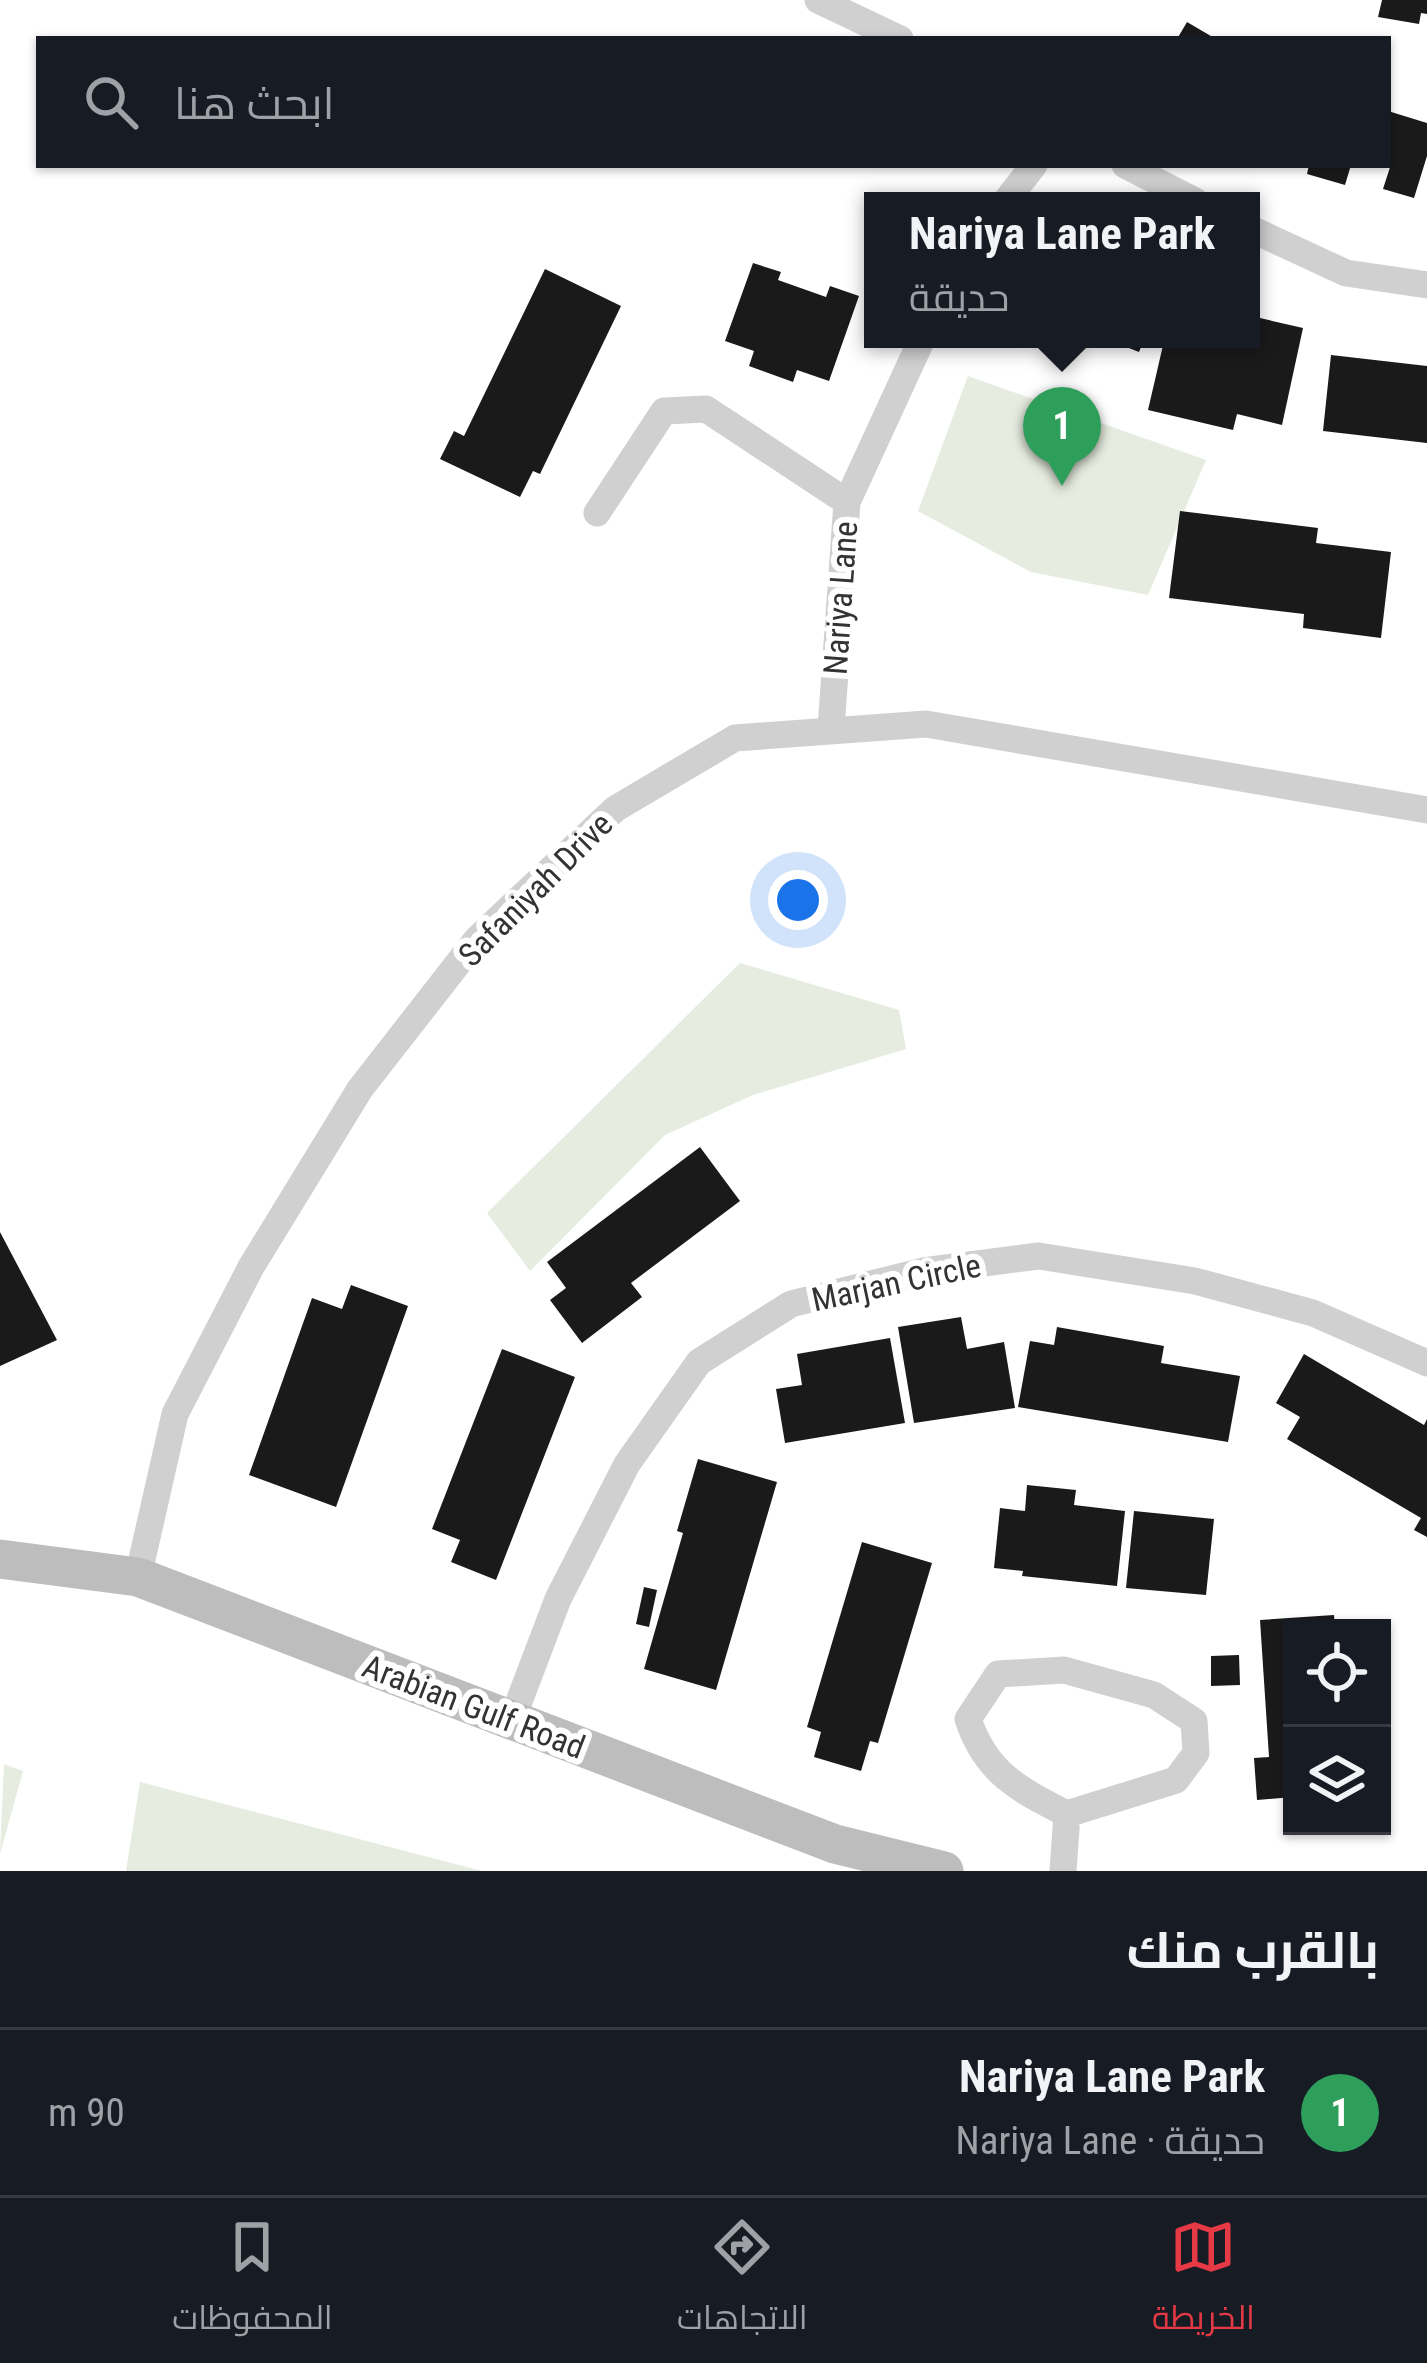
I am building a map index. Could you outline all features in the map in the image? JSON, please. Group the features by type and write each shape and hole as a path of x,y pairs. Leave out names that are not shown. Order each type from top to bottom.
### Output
{"main road":[{"name":"Arabian Gulf Road","path":"0,1558 138,1577 512,1720 831,1857 944,1871"}],"street":[{"path":"818,0 894,36"},
{"path":"1013,192 1032,168"},
{"path":"1131,168 1178,192"},
{"path":"1260,233 1346,273 1427,285"},
{"name":"Nariya Lane","path":"831,729 847,502 918,348"},
{"path":"597,513 664,411 706,409 847,502"},
{"name":"Safaniyah Drive","path":"138,1577 176,1414 250,1267 360,1089 477,939 615,809 655,785 736,738 926,724 1427,810"},
{"name":"Marjan Circle","path":"512,1720 558,1599 627,1464 699,1362 791,1304 923,1271 1039,1256 1195,1281 1293,1307 1427,1363"},
{"path":"1064,1670 1154,1694 1194,1720 1196,1753 1176,1780 1067,1814 1005,1782 979,1752 968,1719 998,1674 1064,1670"},
{"path":"1063,1871 1067,1814"}],"shaded area":[{"path":"968,376 1206,460 1148,595 1031,572 918,511"},
{"path":"740,963 899,1010 906,1049 753,1095 665,1135 530,1271 487,1213"},
{"path":"4,1764 23,1771 0,1854"},
{"path":"140,1782 482,1871 126,1871"}],"building":[{"path":"1382,0 1427,0 1427,14 1421,13 1419,24 1378,17"},
{"path":"1187,22 1211,36 1179,36"},
{"path":"1391,112 1427,123 1427,156 1414,198 1383,189 1391,168"},
{"path":"1308,168 1350,168 1345,185 1307,174"},
{"path":"753,263 781,272 778,280 826,297 830,286 859,296 829,381 797,370 793,382 749,366 754,351 725,341"},
{"path":"545,269 621,306 540,474 533,471 520,497 440,459 454,431 464,436"},
{"path":"1260,318 1303,328 1282,425 1237,414 1233,430 1148,410 1162,348 1260,348"},
{"path":"1331,355 1427,366 1427,443 1323,431"},
{"path":"1180,511 1318,528 1316,543 1391,552 1381,638 1303,628 1304,614 1169,598"},
{"path":"700,1147 740,1201 631,1283 642,1297 582,1343 550,1300 566,1288 547,1262"},
{"path":"0,1232 57,1340 0,1366"},
{"path":"351,1285 408,1306 336,1507 249,1475 312,1298 342,1309"},
{"path":"961,1317 967,1349 1004,1342 1015,1408 914,1423 898,1327"},
{"path":"1057,1327 1164,1346 1161,1363 1240,1376 1228,1442 1018,1407 1030,1341 1054,1345"},
{"path":"890,1338 905,1423 785,1443 776,1389 802,1385 797,1354"},
{"path":"502,1349 575,1377 496,1580 451,1562 460,1540 432,1529"},
{"path":"1304,1354 1424,1425 1427,1419 1427,1537 1414,1530 1421,1518 1287,1439 1300,1417 1276,1403"},
{"path":"698,1459 777,1482 716,1690 644,1669 683,1533 677,1531"},
{"path":"1027,1485 1076,1490 1074,1505 1125,1511 1117,1586 1022,1576 1023,1571 994,1568 1000,1508 1025,1511"},
{"path":"1134,1511 1214,1519 1206,1595 1126,1588"},
{"path":"862,1542 932,1563 878,1743 870,1741 861,1771 814,1757 821,1732 807,1727"},
{"path":"644,1587 657,1590 649,1627 636,1624"},
{"path":"1334,1615 1334,1619 1283,1619 1283,1798 1257,1800 1254,1758 1269,1757 1260,1620"},
{"path":"1239,1655 1240,1685 1211,1686 1211,1656"}],"place":[{"name":"Nariya Lane Park","path":"1062,486"}]}
